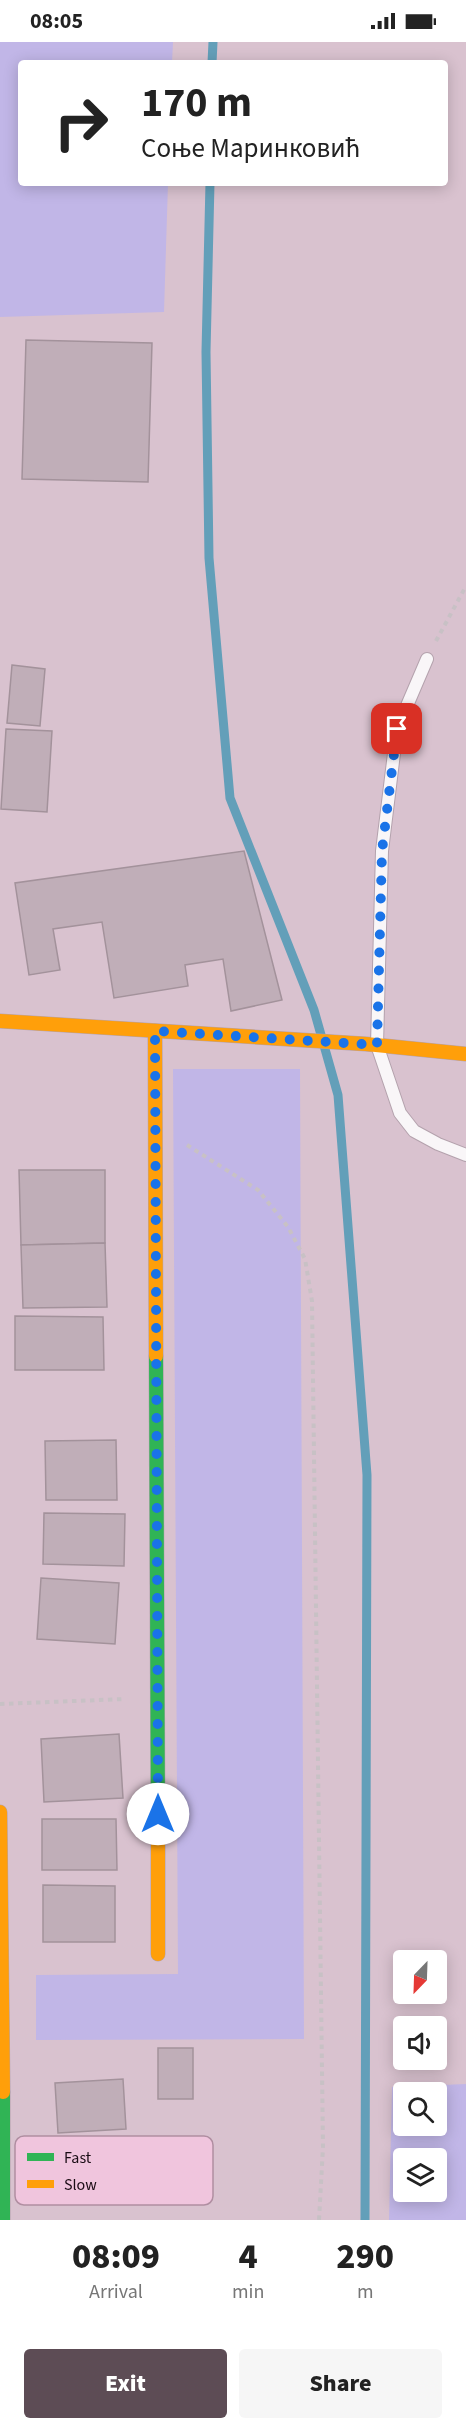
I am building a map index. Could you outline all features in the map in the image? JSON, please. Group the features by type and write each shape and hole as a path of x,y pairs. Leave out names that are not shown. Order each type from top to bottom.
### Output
{"street":[{"path":"0,1021 372,1045 466,1054"},
{"path":"155,1031 158,1954"},
{"path":"0,1812 3,2220"}],"lane":[{"path":"427,659 397,729 382,851 372,1045 400,1113 414,1131 466,1155"}],"path":[{"path":"427,659 466,586"},
{"path":"157,1129 205,1155 258,1190 288,1227 305,1259 312,1302 323,2147 319,2220"},
{"path":"0,1704 158,1698"}],"shaded area":[{"path":"0,42 173,42 172,60 18,60 18,186 168,186 164,312 0,317"},
{"path":"173,1069 300,1069 304,2039 36,2040 36,1975 178,1974"},
{"path":"466,2084 466,2220 389,2220 392,2087 393,2136 447,2136 447,2085"}],"building":[{"path":"26,340 152,343 148,482 22,479"},
{"path":"12,665 45,669 40,726 7,723"},
{"path":"6,729 52,731 47,812 1,809"},
{"path":"244,851 282,1000 231,1011 223,959 185,965 188,986 114,998 102,922 53,929 60,970 29,975 15,883"},
{"path":"19,1170 105,1170 105,1243 21,1245"},
{"path":"105,1243 107,1307 23,1308 21,1245"},
{"path":"15,1316 103,1317 104,1370 15,1370"},
{"path":"116,1440 117,1500 46,1500 45,1441"},
{"path":"44,1513 125,1514 124,1566 43,1564"},
{"path":"41,1578 119,1583 115,1644 37,1639"},
{"path":"119,1734 123,1798 44,1802 41,1739"},
{"path":"42,1819 116,1819 117,1870 42,1870"},
{"path":"43,1885 115,1886 115,1942 43,1942"},
{"path":"158,2048 193,2048 193,2099 158,2099"},
{"path":"123,2079 126,2129 58,2133 55,2083"}],"waterway":[{"path":"212,60 213,42"},
{"path":"210,186 206,352 209,558 230,798 314,1010 338,1095 367,1475 365,2220"}],"traffic: fast":[{"path":"156,1356 158,1825"},
{"path":"3,2092 3,2220"}],"traffic: slow":[{"path":"0,1021 366,1044 466,1054"},
{"path":"155,1031 156,1356"},
{"path":"0,1812 3,2092"},
{"path":"158,1825 158,1954"}],"route":[{"path":"158,1814 155,1031 377,1045 382,851 397,729"}]}
